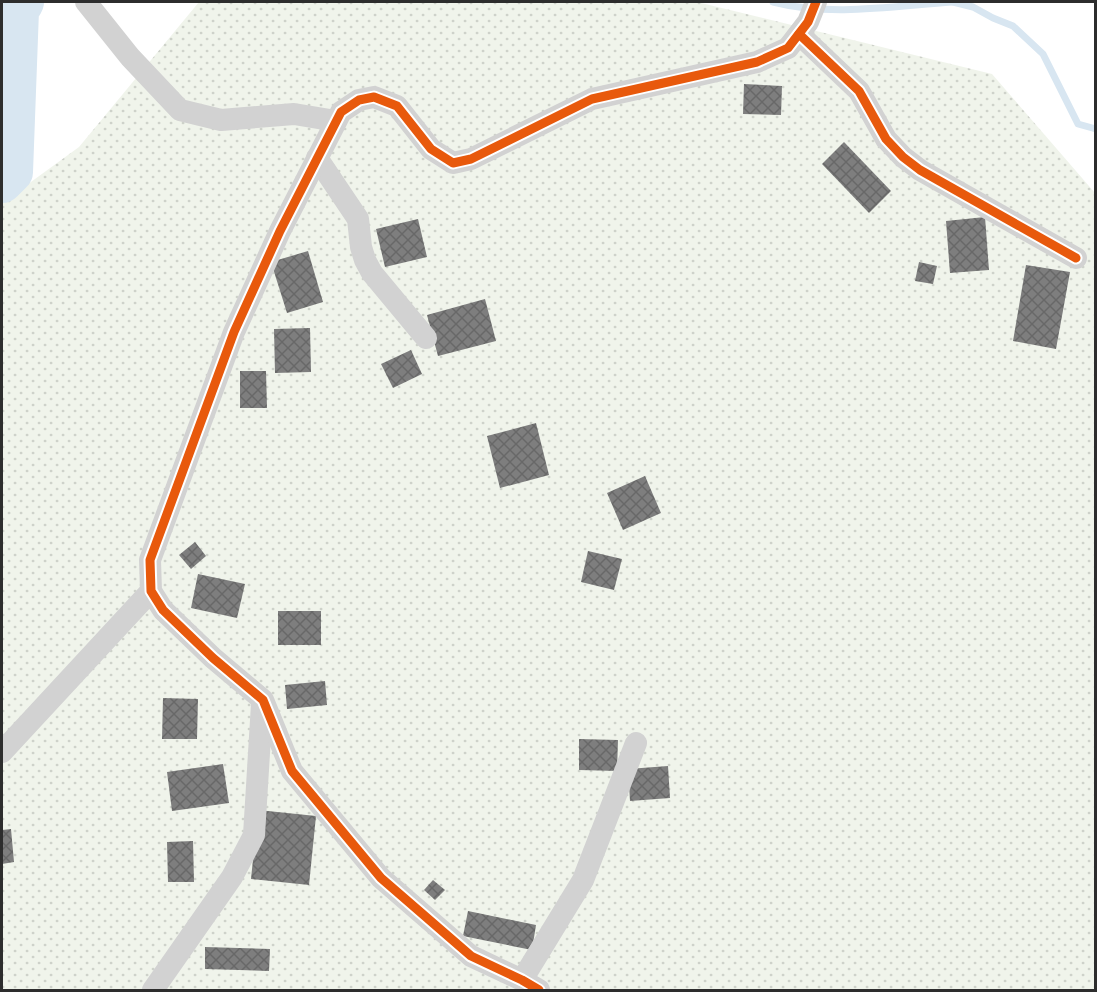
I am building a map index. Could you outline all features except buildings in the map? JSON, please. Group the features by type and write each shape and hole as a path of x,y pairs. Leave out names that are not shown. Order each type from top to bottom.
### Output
{"street":[{"path":"86,2 130,57 180,110 221,120 294,114 336,121"},
{"path":"636,743 583,880 530,985 471,956 381,878 292,771 262,700 213,658 163,610 151,591 150,560 234,332 280,231 341,112 359,100 374,98 390,103 398,106 431,149 453,163 471,159 592,99 757,62 788,48 803,28 816,2"},
{"path":"803,28 858,91 886,139 903,157 920,170 1076,258"},
{"path":"318,158 358,219 361,247 372,273 426,338"},
{"path":"2,752 151,591"},
{"path":"153,990 232,877 254,835 262,700"}],"shaded area":[{"path":"199,2 697,2 992,74 1095,193 1095,990 2,990 2,203 79,147"}],"waterway":[{"path":"2,182 12,172 18,10 23,2"},
{"path":"773,2 840,10 952,2"},
{"path":"953,2 973,7 1013,26 1043,54 1078,124 1096,129"}],"cycle path":[{"path":"539,990 471,956 381,878 292,771 263,700 213,658 163,610 151,591 150,560 234,332 280,231 341,112 359,100 374,97 397,106 431,149 453,163 471,159 592,99 757,62 788,48 808,22 816,2"},
{"path":"799,34 859,91 886,139 903,157 920,170 1076,258"}]}
